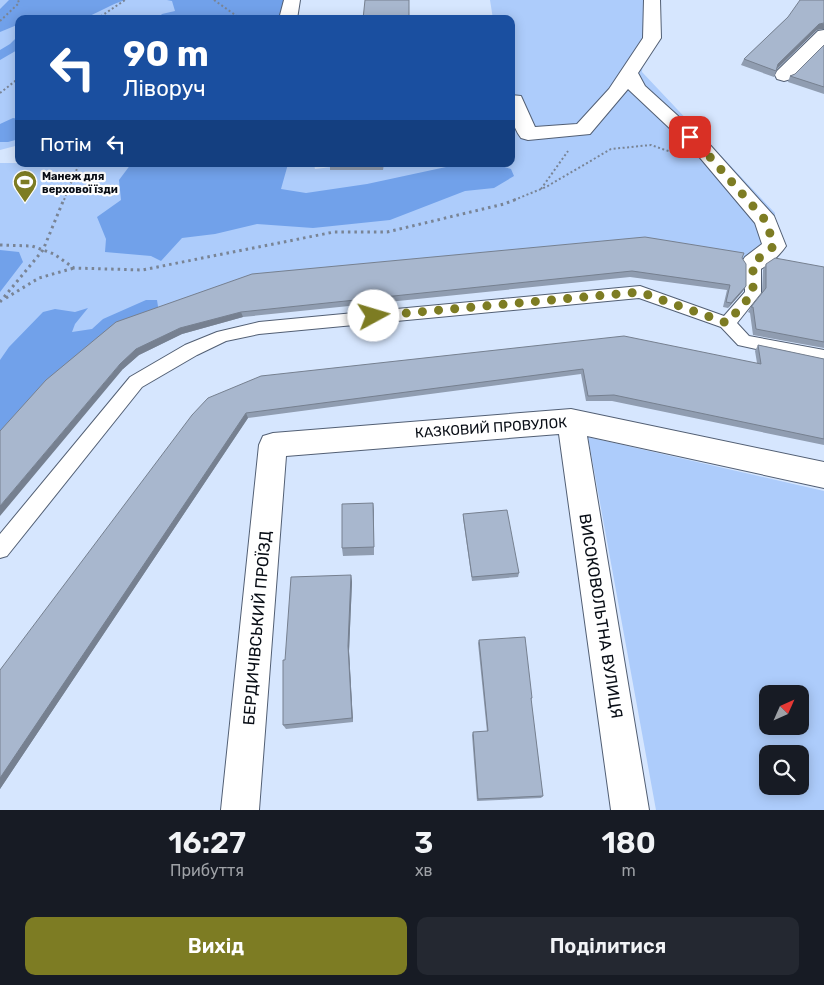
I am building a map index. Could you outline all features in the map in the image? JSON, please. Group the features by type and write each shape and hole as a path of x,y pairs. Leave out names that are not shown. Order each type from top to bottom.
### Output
{"street":[{"path":"289,15 292,0"},
{"path":"515,102 528,134 583,130 616,93 652,38 652,0"},
{"path":"784,74 824,35"},
{"path":"628,72 637,89 703,149 766,221 774,246 753,263"},
{"name":"КАЗКОВИЙ ПРОВУЛОК","path":"273,445 571,421 824,475"},
{"name":"ВИСОКОВОЛЬТНА ВУЛИЦЯ","path":"571,421 630,810"},
{"name":"БЕРДИЧІВСЬКИЙ ПРОЇЗД","path":"240,810 273,445"}],"lane":[{"path":"727,323 753,293 753,263"},
{"path":"0,549 136,382 191,350 223,336 260,328 640,292 727,323 744,341 824,357"}],"path":[{"path":"0,21 19,3 18,0"},
{"path":"103,15 125,0"},
{"path":"214,0 235,15"},
{"path":"0,93 15,81"},
{"path":"540,190 583,130"},
{"path":"0,301 39,278 74,268 142,270 334,232 387,232 504,204 540,190 611,149 651,145 676,154 703,149"},
{"path":"0,301 42,250 78,167"},
{"path":"0,245 32,246 54,254 74,268"}],"shaded area":[{"path":"0,0 292,0 289,15 15,15 15,146 0,150"},
{"path":"9,0 126,0 92,15 15,15 15,26 0,32 0,9"},
{"path":"167,0 287,0 284,15 161,15 175,11 172,1"},
{"path":"490,0 645,0 645,37 642,72 775,213 769,264 643,243 254,280 0,441 0,163 15,163 15,167 315,167 315,169 332,167 515,167 515,15 492,15"},
{"path":"15,39 15,51 0,60 0,50"},
{"path":"15,118 15,140 0,142 0,124"},
{"path":"129,167 287,167 281,189 306,193 367,184 446,167 505,167 511,169 514,176 494,188 465,191 390,220 313,228 257,224 215,234 182,238 161,261 151,256 105,252 106,239 97,217 121,200 119,180"},
{"path":"0,250 19,252 23,262 0,292"},
{"path":"146,300 157,300 159,313 0,439 0,360 9,347 43,312 55,309 75,312 88,308 75,324 72,332 92,329 103,319"},
{"path":"588,437 824,491 824,810 656,810"}],"building":[{"path":"365,0 409,0 409,15 363,15"},
{"path":"800,0 824,0 824,23 819,24 778,64 776,71 744,59 788,17"},
{"path":"824,45 824,87 790,76 795,74"},
{"path":"645,237 744,253 742,258 746,264 746,286 731,303 726,302 730,285 632,271 241,312 180,328 136,349 120,364 0,506 0,431 46,380 116,322 252,274"},
{"path":"775,258 824,267 824,342 756,329 753,307 751,307 766,288 766,264"},
{"path":"624,336 761,364 758,345 824,359 824,439 614,395 588,396 583,369 246,413 0,778 0,670 192,415 208,398 261,376"},
{"path":"373,503 374,547 342,548 342,504"},
{"path":"507,510 519,573 472,577 463,514"},
{"path":"351,575 348,646 352,718 283,725 283,660 285,660 291,577"},
{"path":"525,637 543,796 478,799 473,732 488,731 479,640"}],"place":[{"name":"Манеж для верхової їзди","path":"25,203"}],"route":[{"path":"374,316 640,292 727,323 753,293 753,263 774,246 766,221 703,149 690,137"}]}
